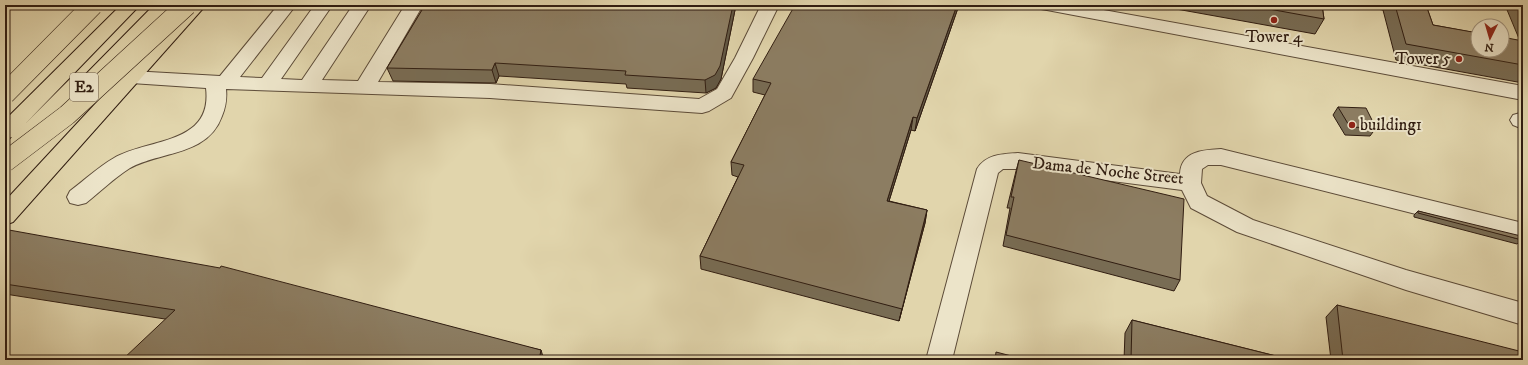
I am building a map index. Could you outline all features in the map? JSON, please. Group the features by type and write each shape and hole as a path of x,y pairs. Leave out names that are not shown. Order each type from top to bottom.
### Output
{"main road":[{"path":"5,88 94,5"},
{"path":"5,94 94,5"},
{"name":"E2","path":"5,119 120,5"},
{"name":"E2","path":"5,132 131,5"},
{"name":"E2","path":"5,158 152,5"},
{"name":"E2","path":"5,169 164,5"},
{"path":"5,162 67,115 187,5"},
{"path":"5,216 197,5"}],"street":[{"path":"78,197 122,163 142,154 186,143 203,132 212,118 217,105 221,82 287,5"},
{"path":"308,86 362,5"},
{"path":"364,88 414,5"},
{"path":"131,77 308,86 490,91 702,106 724,94 744,58 770,5"},
{"path":"1047,5 1523,92"},
{"path":"267,84 320,10"},
{"name":"Dama de Noche Street","path":"939,360 988,169 999,162 1018,161 1190,183 1191,166 1204,158 1221,156 1523,232"},
{"path":"1190,183 1199,202 1245,226 1406,280 1523,314"}],"building":[{"path":"425,5 733,5 720,66 715,75 705,80 625,75 626,71 495,63 492,70 387,68"},
{"path":"795,5 957,5 917,118 913,117 887,201 927,210 902,309 700,256 744,165 731,162 771,83 753,79"},
{"path":"1247,5 1322,5 1324,19"},
{"path":"1395,5 1426,5 1433,25 1470,32 1470,55 1406,44"},
{"path":"1510,39 1523,41 1523,65 1484,58 1510,58"},
{"path":"1338,107 1366,108 1376,128 1350,127"},
{"path":"1019,160 1184,199 1180,280 1006,235 1014,197 1011,197"},
{"path":"1418,211 1521,236 1522,240 1418,213"},
{"path":"9,230 220,268 221,266 541,350 539,360 122,360 175,310 5,284 5,234"},
{"path":"1337,305 1523,352 1523,360 1343,360"},
{"path":"1132,320 1292,360 1131,360"},
{"path":"996,352 1027,360 995,360"}],"place":[{"name":"Tower 4","path":"1274,20"},
{"name":"Tower 5","path":"1459,59"},
{"name":"building1","path":"1352,125"}]}
